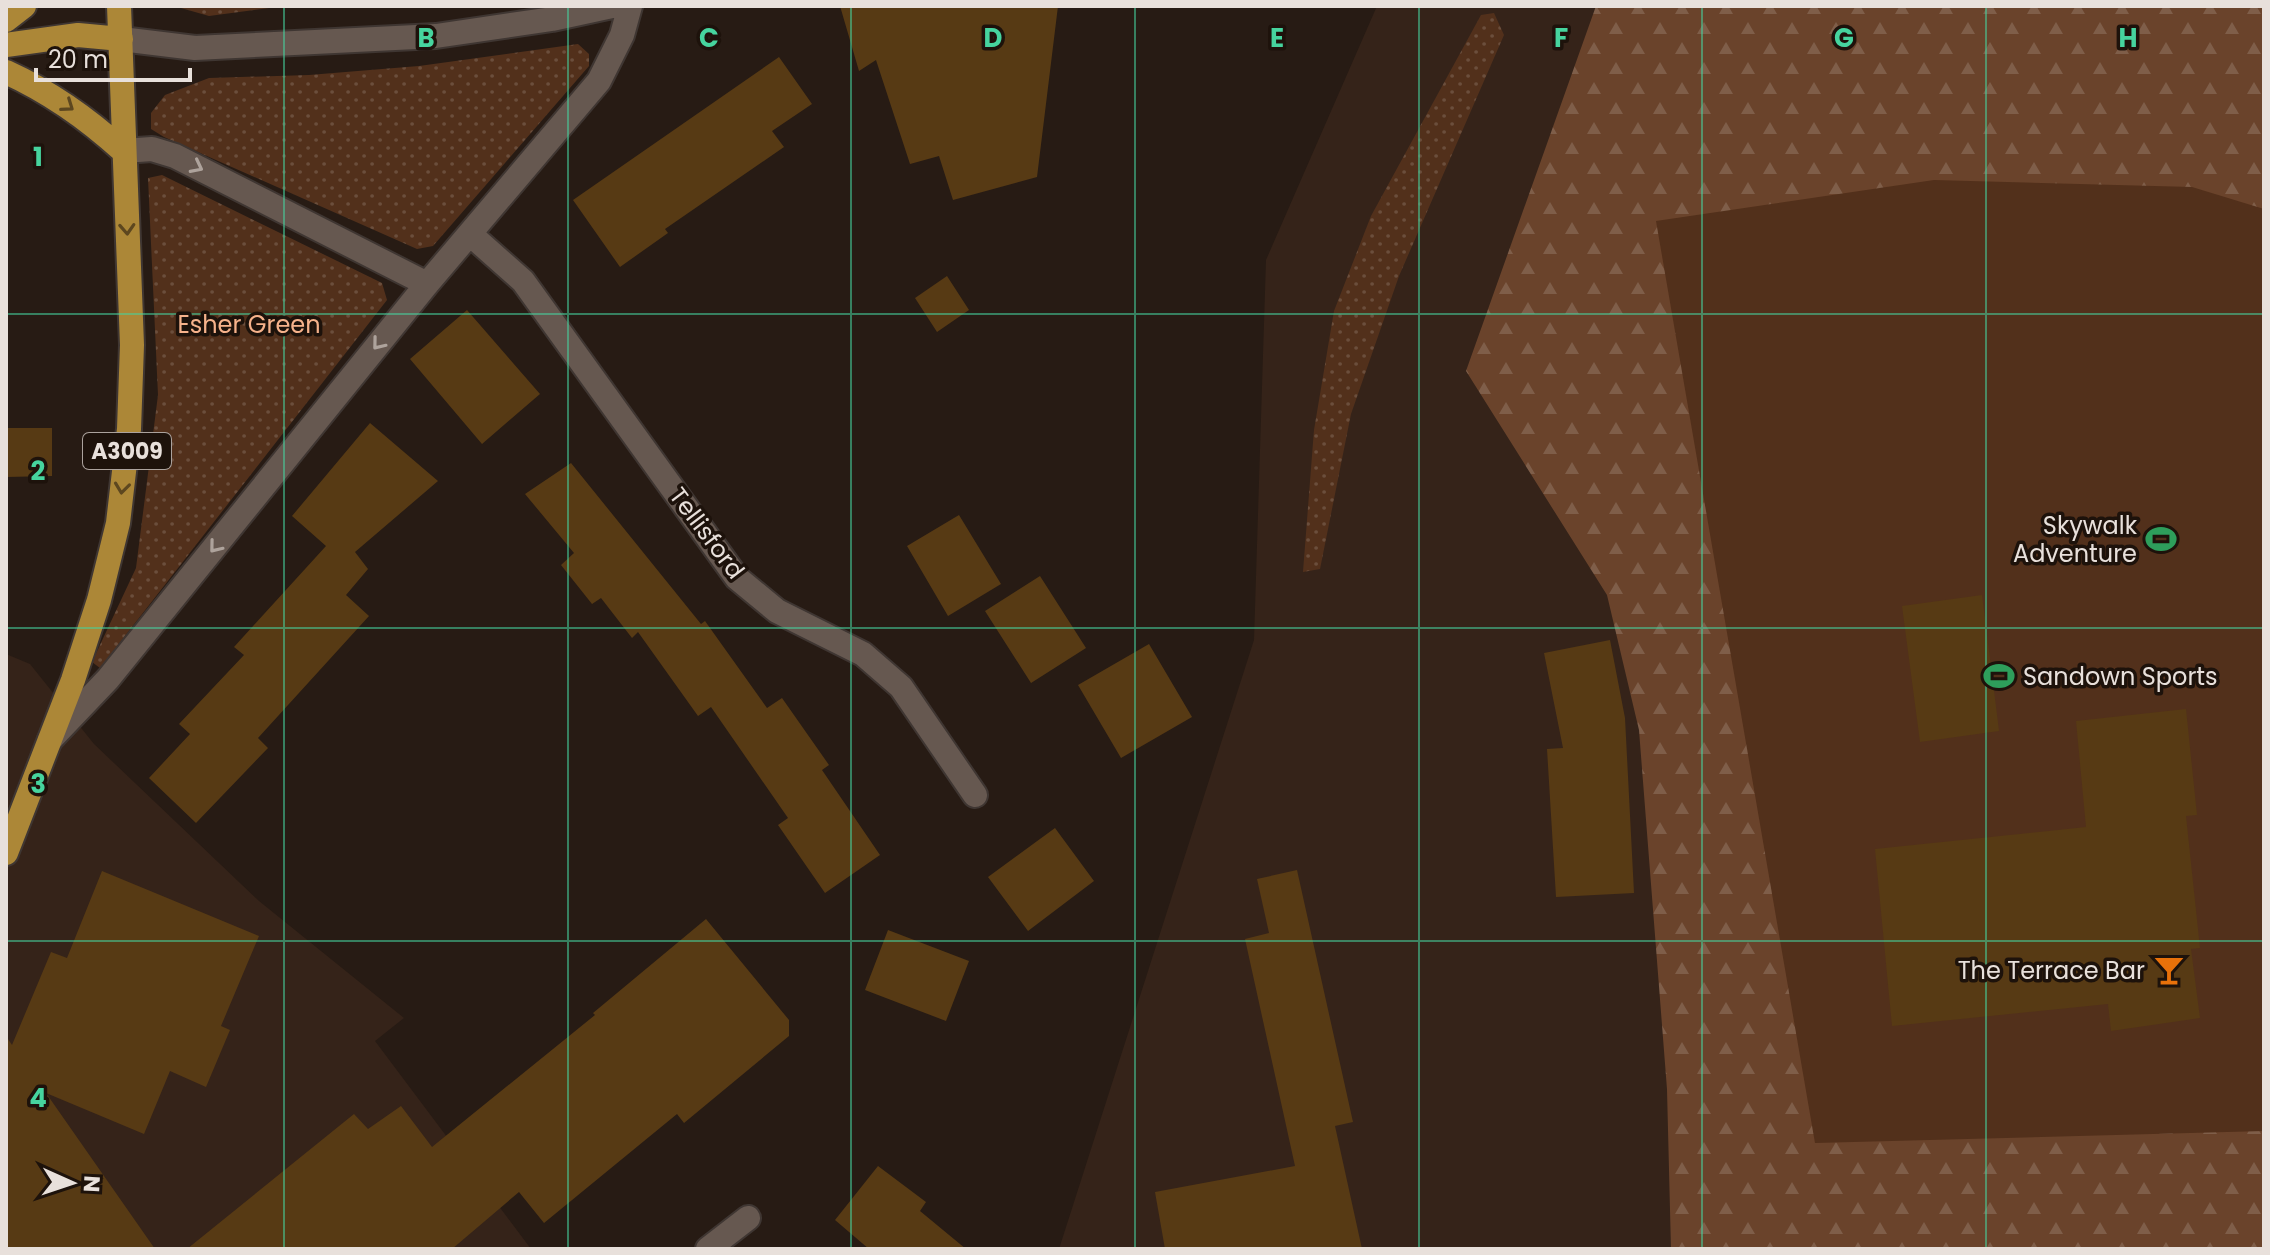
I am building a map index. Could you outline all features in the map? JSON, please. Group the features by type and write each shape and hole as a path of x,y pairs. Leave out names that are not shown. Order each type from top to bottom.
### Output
{"main road":[{"path":"6,20 24,6"},
{"path":"6,45 78,35 121,39 119,6"},
{"name":"A3009","path":"6,853 99,600 118,523 129,429 132,345 121,39"},
{"path":"6,72 37,86 65,104 96,126 123,151"}],"street":[{"path":"121,39 195,48 436,36 552,19 612,6"},
{"path":"50,740 108,679 427,284 599,81 622,35 630,6"},
{"path":"123,151 152,149 175,156 427,284"},
{"name":"Tellisford","path":"470,234 523,281 737,578 777,611 863,654 901,687 975,795"},
{"path":"708,1249 748,1218"}],"shaded area":[{"path":"1377,6 2264,6 2264,1249 1059,1249 1254,640 1266,260"},
{"path":"6,654 30,664 94,744 259,901 404,1018 375,1041 531,1249 6,1249"}],"green space":[{"path":"174,6 284,6 209,16"},
{"name":"Sandown Sports","path":"1596,6 2264,6 2264,1249 1671,1249 1667,1089 1639,730 1607,595 1466,371"},
{"path":"1494,13 1504,35 1399,276 1351,414 1320,569 1303,572 1314,430 1334,311 1371,216 1481,15"},
{"path":"578,44 589,54 589,66 433,246 417,249 151,129 151,113 165,95 209,78 309,75 419,66"},
{"name":"Esher Green","path":"162,175 382,283 387,300 100,668 92,662 136,568 158,395 148,178"},
{"name":"Sandown Sports","path":"1934,180 2192,187 2264,209 2264,1131 1815,1143 1656,221"}],"building":[{"path":"840,6 1058,6 1037,177 953,200 939,156 910,164 876,60 859,71"},
{"path":"779,57 812,104 772,131 784,147 665,229 668,233 620,267 573,200"},
{"path":"947,276 969,310 937,332 915,298"},
{"path":"467,310 540,394 482,444 410,359"},
{"path":"370,423 438,481 355,552 368,569 346,595 369,616 258,738 268,748 196,823 149,778 190,734 179,724 244,655 234,647 326,546 292,516"},
{"path":"6,428 52,428 52,476 6,477"},
{"path":"571,463 701,624 705,621 767,708 782,698 829,765 822,770 880,855 825,893 778,825 788,818 711,707 698,716 638,632 632,638 601,598 592,604 561,565 574,553 525,494"},
{"path":"959,515 1001,584 948,616 907,546"},
{"path":"1040,576 1086,648 1031,683 985,611"},
{"path":"1982,595 1999,731 1920,742 1902,606"},
{"path":"1610,640 1625,718 1634,893 1556,897 1547,749 1563,748 1544,653"},
{"path":"1149,644 1192,717 1121,758 1078,685"},
{"path":"2186,709 2197,815 2186,816 2200,948 2191,949 2200,1018 2111,1031 2108,1004 1892,1026 1875,849 2086,827 2076,721"},
{"path":"1055,828 1094,881 1028,931 988,877"},
{"path":"1297,870 1353,1122 1335,1126 1362,1249 1165,1249 1155,1192 1295,1166 1245,939 1269,933 1257,879"},
{"path":"102,871 259,936 221,1026 230,1030 206,1087 170,1071 144,1134 46,1093 155,1249 6,1249 6,1036 12,1045 51,952 67,958"},
{"path":"706,919 789,1020 789,1036 684,1123 677,1114 544,1223 519,1192 452,1249 187,1249 354,1114 368,1129 401,1106 432,1147 595,1015 593,1013"},
{"path":"888,930 969,961 946,1021 865,990"},
{"path":"878,1166 926,1202 920,1211 966,1249 869,1249 835,1220"}],"place":[{"name":"Skywalk Adventure","path":"2161,539"},
{"name":"Sandown Sports","path":"1999,676"},
{"name":"The Terrace Bar","path":"2169,970"}]}
